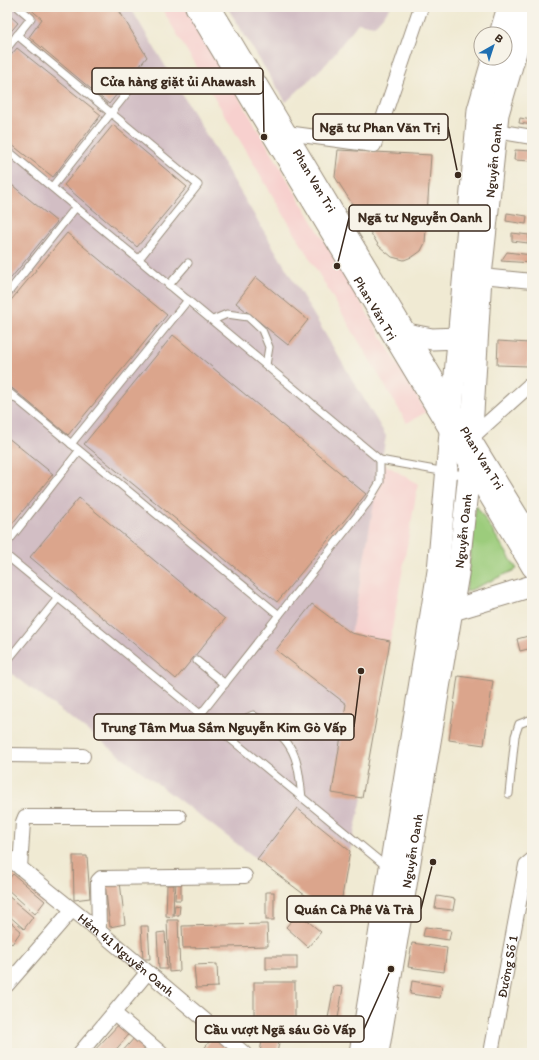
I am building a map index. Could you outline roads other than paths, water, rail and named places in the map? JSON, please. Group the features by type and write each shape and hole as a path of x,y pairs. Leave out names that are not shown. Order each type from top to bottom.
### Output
{"main road":[{"name":"Phan Văn Trị","path":"195,7 280,135 451,433 469,470 532,568"},
{"name":"Phan Van Tri","path":"211,7 280,135 407,334 471,438 525,516 532,538"},
{"path":"502,26 508,7"},
{"name":"Nguyễn Oanh","path":"378,1053 453,610 469,470 481,276 498,114 529,7"},
{"name":"Nguyễn Oanh","path":"360,1053 433,610 451,433 478,110 491,66"},
{"path":"407,334 432,339 459,338"},
{"path":"453,610 532,586"}],"street":[{"path":"280,135 374,145 421,7"},
{"path":"496,131 532,137"},
{"path":"481,276 532,281"},
{"path":"471,438 532,383"},
{"path":"7,755 83,756"},
{"path":"11,862 25,817 179,817"},
{"name":"Đường Số 1","path":"491,1053 526,865 532,860"},
{"name":"Hẻm 41 Nguyễn Oanh","path":"11,862 98,931 244,1053"},
{"path":"98,931 98,881 101,878 245,876"},
{"path":"7,985 72,910"},
{"path":"80,1053 148,973"},
{"path":"114,1013 161,1053"}],"lane":[{"path":"7,48 31,18 18,7"},
{"path":"17,35 198,185 139,259"},
{"path":"52,187 143,73"},
{"path":"7,150 380,460 447,472 469,470"},
{"path":"7,294 76,208"},
{"path":"170,285 188,263"},
{"path":"72,444 188,300"},
{"path":"213,320 227,314 248,317 262,330 269,347 266,365"},
{"path":"7,391 279,615"},
{"path":"7,543 79,451"},
{"path":"200,715 368,502 380,482 380,460"},
{"path":"7,556 390,870"},
{"path":"7,661 58,598"},
{"path":"197,661 225,684"},
{"path":"227,735 236,723 252,715 274,729 290,747 298,772 302,798"},
{"path":"509,794 515,736 519,724 532,719"}],"place":[{"name":"Cửa hàng giặt ủi Ahawash","path":"264,137"},
{"name":"Ngã tư Phan Văn Trị","path":"458,175"},
{"name":"Ngã tư Nguyễn Oanh","path":"337,266"},
{"name":"Trung Tâm Mua Sắm Nguyễn Kim Gò Vấp","path":"361,671"},
{"name":"Quán Cà Phê Và Trà","path":"433,862"},
{"name":"Cầu vượt Ngã sáu Gò Vấp","path":"391,969"}]}
